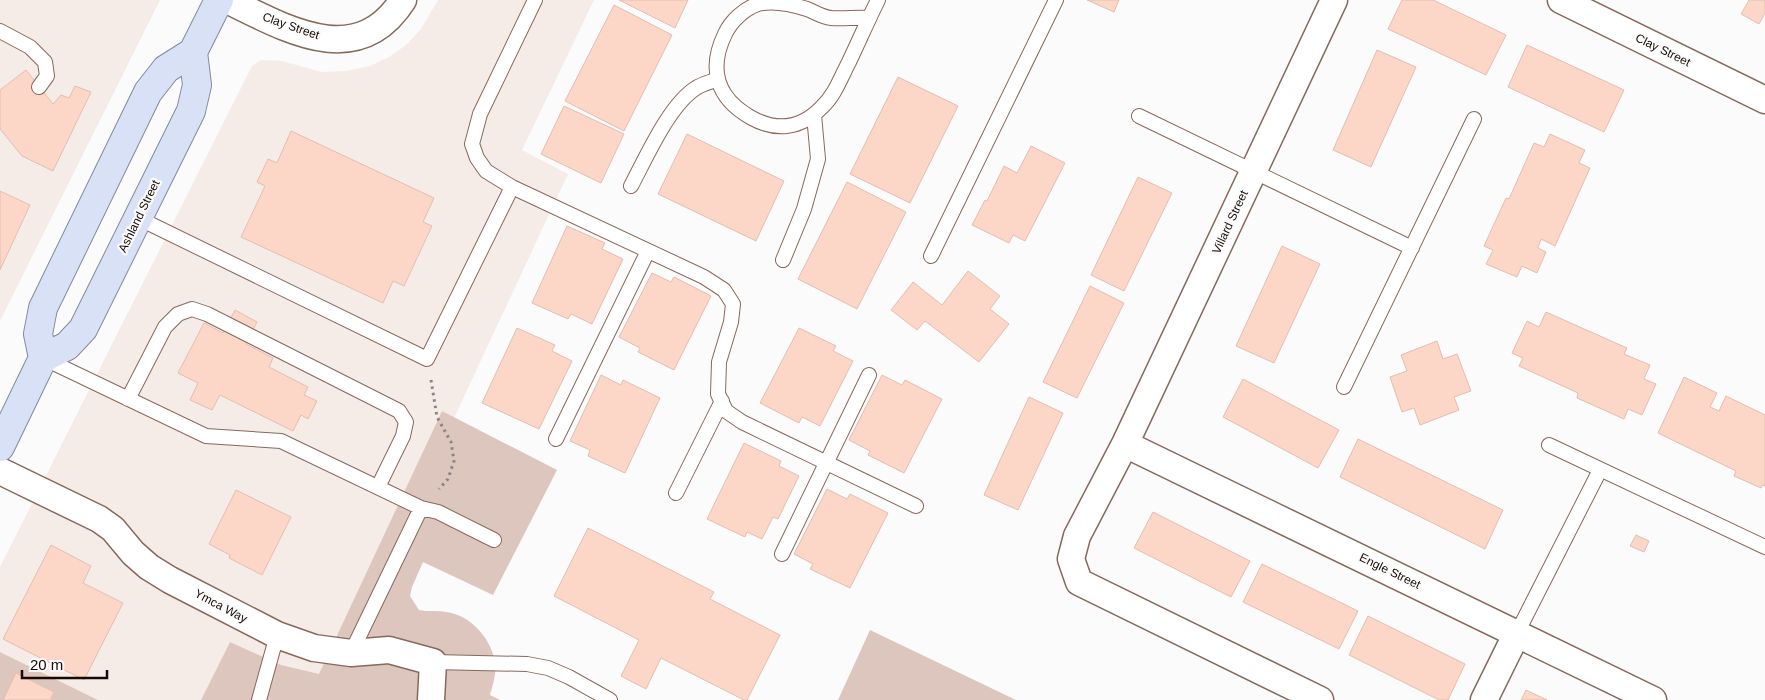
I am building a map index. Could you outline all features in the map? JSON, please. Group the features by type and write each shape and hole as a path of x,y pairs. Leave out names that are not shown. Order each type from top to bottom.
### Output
{"main road":[{"path":"0,447 43,358 38,334 43,308 148,92 166,69 193,52 219,0"},
{"name":"Ashland Street","path":"43,358 67,346 83,329 191,111 196,85 193,52"}],"street":[{"name":"Clay Street","path":"227,0 275,23 315,37 342,40 370,33 395,12 403,0"},
{"name":"Villard Street","path":"1320,700 1079,582 1071,559 1077,536 1125,444 1334,0"},
{"name":"Clay Street","path":"1561,0 1765,100"},
{"name":"Engle Street","path":"1125,444 1653,700"},
{"name":"Ymca Way","path":"0,470 99,519 113,529 133,553 149,567 277,635 314,648 351,653 389,650 433,662"},
{"path":"1484,700 1517,633"},
{"path":"431,700 433,662"}],"lane":[{"path":"535,0 480,114 472,144 477,158 486,171 512,187 704,277 724,290 733,304 731,322 719,362 718,394 726,411 742,422 916,506"},
{"path":"869,18 831,18 782,2 758,2 735,19 722,39 716,63 718,79 722,90 739,111 760,123 775,127 791,126 804,121 814,115 824,105 836,88 878,0"},
{"path":"931,256 1056,0"},
{"path":"0,31 30,47 45,62 47,76 39,87"},
{"path":"631,186 662,128 680,103 695,88 718,79"},
{"path":"783,260 804,209 818,159 814,115"},
{"path":"1140,116 1412,248"},
{"path":"1344,387 1474,119"},
{"path":"138,218 427,359 512,187"},
{"path":"556,439 648,250"},
{"path":"128,400 165,327 178,314 192,310 207,314 398,411 406,422 403,436 378,488"},
{"path":"43,358 206,436 281,441 421,508 438,512 494,540"},
{"path":"782,554 869,375"},
{"path":"676,493 722,401"},
{"path":"1549,445 1765,547"},
{"path":"1517,633 1600,470"},
{"path":"351,653 421,508"},
{"path":"259,700 277,635"},
{"path":"433,662 526,664 541,667 569,677 610,700"}],"path":[{"path":"421,508 448,479 454,461 451,442 437,417 427,359"}],"shaded area":[{"path":"0,0 160,0 0,321"},
{"path":"438,0 594,0 522,150 568,174 454,418 442,411 319,675 281,665 230,642 201,700 98,700 0,652 0,567 252,66 261,60 282,61 322,72 346,71 370,66 389,57 406,45 421,29"},
{"path":"442,411 557,470 493,595 423,562 412,587 410,596 419,610 443,611 455,614 471,622 484,636 495,661 490,695 500,700 201,700 230,642 281,665 319,674"},
{"path":"870,630 1016,700 838,700"},
{"path":"0,652 98,700 0,700"}],"building":[{"path":"619,0 688,0 675,28"},
{"path":"1087,0 1119,0 1114,12"},
{"path":"1402,0 1433,0 1506,35 1486,75 1388,29"},
{"path":"1749,0 1765,0 1765,13 1759,24 1741,14"},
{"path":"614,5 672,35 624,131 565,101"},
{"path":"1527,45 1624,90 1604,132 1508,87"},
{"path":"1377,50 1416,67 1371,167 1333,150"},
{"path":"26,70 53,104 61,95 69,98 75,86 91,92 53,171 22,156 0,129 0,90"},
{"path":"898,77 958,106 910,203 850,174"},
{"path":"564,106 624,134 601,183 541,154"},
{"path":"291,131 434,198 423,222 432,226 404,286 393,281 383,303 241,237 265,186 257,182 268,159 277,163"},
{"path":"687,134 784,181 756,241 658,194"},
{"path":"1550,134 1585,150 1579,163 1590,168 1555,246 1541,239 1538,248 1546,252 1537,273 1522,266 1517,277 1486,264 1493,250 1484,246 1506,198 1509,199 1534,143 1544,147"},
{"path":"1031,146 1065,163 1025,241 1013,235 1009,243 972,225 985,200 987,201 1004,166 1017,173"},
{"path":"1138,177 1172,193 1124,291 1091,275"},
{"path":"847,182 906,212 857,309 798,279"},
{"path":"0,191 30,205 0,270"},
{"path":"567,226 605,243 602,249 623,259 592,324 571,314 568,319 532,303"},
{"path":"1282,246 1320,264 1274,363 1236,346"},
{"path":"968,271 1000,296 990,309 1009,324 979,362 925,321 917,330 891,310 913,282 942,305"},
{"path":"652,273 671,282 674,277 711,296 674,370 638,352 640,348 619,337"},
{"path":"1090,286 1124,303 1077,398 1043,382"},
{"path":"235,310 257,322 246,344 273,358 269,367 308,387 304,395 317,401 308,419 301,415 293,431 220,395 212,410 190,400 198,383 178,373 204,323 223,333"},
{"path":"1546,312 1627,348 1624,354 1650,365 1644,379 1656,384 1642,415 1628,409 1624,419 1577,398 1578,393 1519,366 1523,358 1512,353 1527,321 1539,327"},
{"path":"517,328 555,345 552,351 572,361 539,429 482,403"},
{"path":"799,328 836,346 833,351 853,361 820,426 802,417 799,423 760,403"},
{"path":"1437,341 1443,359 1457,354 1471,391 1454,397 1459,410 1420,425 1414,408 1402,412 1390,377 1407,371 1401,355"},
{"path":"601,375 621,385 623,380 660,398 625,473 588,456 590,450 570,441"},
{"path":"882,375 902,385 905,380 942,399 904,473 868,455 870,451 849,440"},
{"path":"1684,377 1717,393 1710,407 1719,411 1726,396 1765,415 1765,486 1762,485 1761,488 1734,476 1736,471 1658,433"},
{"path":"1243,379 1339,430 1318,468 1223,417"},
{"path":"1029,397 1063,413 1018,510 984,495"},
{"path":"1358,439 1503,510 1485,549 1340,477"},
{"path":"744,443 781,461 779,466 799,476 778,519 773,517 762,539 747,532 745,537 707,519"},
{"path":"827,489 847,499 850,494 888,513 850,588 810,569 813,564 794,554"},
{"path":"236,490 291,517 262,575 229,558 230,555 209,544"},
{"path":"1153,512 1250,561 1231,597 1134,548"},
{"path":"588,528 714,592 710,599 780,635 747,700 661,658 646,689 621,676 639,640 554,596"},
{"path":"1636,535 1649,541 1644,552 1630,546"},
{"path":"51,545 91,566 83,583 123,603 84,680 3,639"},
{"path":"1262,564 1358,611 1339,649 1243,602"},
{"path":"1368,616 1465,664 1448,700 1439,700 1349,655"},
{"path":"16,673 54,692 50,700 3,700"},
{"path":"1526,690 1547,700 1521,700"}]}
